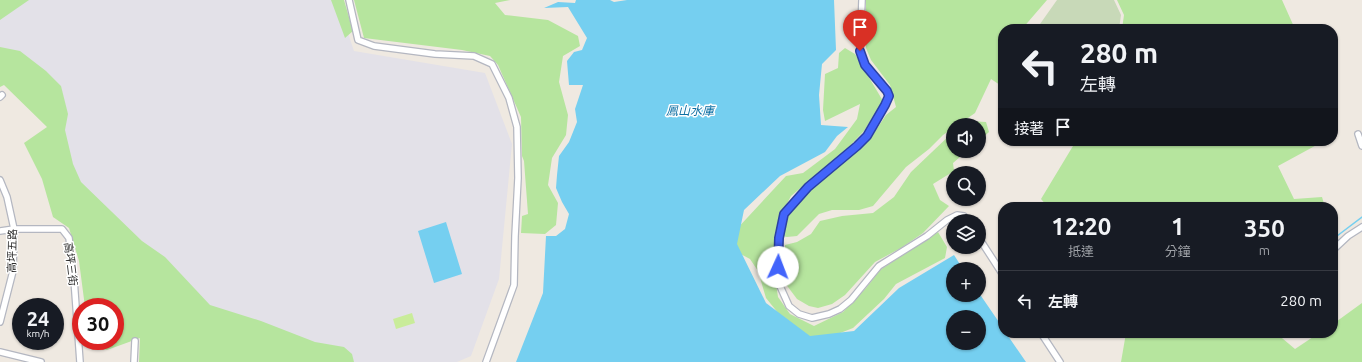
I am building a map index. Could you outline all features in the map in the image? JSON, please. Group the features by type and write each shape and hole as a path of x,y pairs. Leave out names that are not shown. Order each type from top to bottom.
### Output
{"street":[{"path":"350,0 358,40 374,46 435,54 474,56 492,64 509,98 517,127 518,178 514,285 486,362"},
{"path":"862,0 860,51 865,65 887,91 889,96 867,136 808,187 784,214 778,245 778,267 780,286 789,306 799,314 812,318 829,314 840,309 851,300 879,266 927,236 946,221"},
{"path":"1358,134 1362,146"},
{"name":"高坪五路","path":"0,180 7,197 14,229 13,271 0,322"},
{"path":"1338,245 1344,238 1362,227"},
{"name":"高坪三街","path":"0,231 14,229 62,229 69,238 74,279 80,362"},
{"path":"986,249 998,267"},
{"path":"1044,338 1060,362"},
{"path":"134,362 135,341"},
{"path":"0,352 41,362"}],"shaded area":[{"path":"0,0 337,0 354,51 485,73 512,144 499,279 471,356 457,362 345,362 204,328 68,179 54,130 0,57"}],"green space":[{"path":"0,0 29,0 0,20"},
{"path":"331,0 344,0 353,31 345,38"},
{"path":"354,0 510,0 495,3 505,15 548,20 578,36 580,46 563,56 559,82 568,115 566,135 552,158 548,185 558,203 556,225 545,234 521,233 522,216 528,214 524,161 522,156 521,117 498,65 490,56 462,50 364,38"},
{"path":"866,0 1047,0 1026,24 998,24 998,84 991,79 975,113 968,118 946,118 946,133 929,149 906,167 873,206 859,210 832,210 819,214 797,236 782,236 787,215 806,194 863,144 886,115 896,107 890,85 871,60 866,48"},
{"path":"1057,0 1114,0 1121,15 1120,24 1040,24"},
{"path":"1117,0 1282,0 1293,24 1123,24 1124,15"},
{"path":"0,47 20,51 46,71 61,86 68,114 65,130 73,164 81,182 142,241 165,257 210,305 261,321 315,342 344,347 352,354 354,362 139,362 140,338 124,344 124,298 84,298 79,261 69,228 53,217 42,179 24,143 47,127 4,85 0,87"},
{"path":"845,48 855,54 883,101 864,131 843,153 791,196 778,221 774,269 778,297 790,314 814,326 843,312 866,288 880,270 938,232 946,245 946,252 945,258 896,284 884,299 853,328 820,341 791,329 766,298 758,271 750,259 733,250 734,232 786,176 803,173 835,149 857,119 860,104 825,121 823,110 825,74 838,68 839,53"},
{"path":"986,122 989,132 986,135"},
{"path":"946,139 946,158 959,158 953,163 953,166 946,166 946,176 933,184 940,200 946,204 946,206 949,206 923,233 901,248 875,262 845,295 832,304 818,308 809,306 797,299 785,283 785,245 797,242 811,234 820,221 842,216 873,213 894,197 911,172"},
{"path":"1073,146 1315,146 1278,166 1294,199 1322,197 1324,202 1044,202 1041,199"},
{"path":"1362,303 1362,362 1121,362 1125,338 1282,338 1295,349 1312,338 1338,338 1338,320"},
{"path":"412,313 415,323 396,329 393,319"}],"water":[{"name":"鳳山水庫","path":"576,0 610,0 614,2 627,0 834,0 836,50 822,64 819,95 821,125 848,127 837,136 825,152 780,176 744,210 737,244 766,303 810,336 854,331 899,288 954,255 958,262 946,262 946,302 985,302 998,321 998,338 1009,338 1026,362 516,362 543,293 546,236 556,236 565,229 569,214 556,188 559,156 569,142 577,122 575,109 583,85 569,85 567,61 574,52 582,50 587,38 568,7 544,8 558,2 575,3"},
{"path":"446,222 462,274 434,283 418,231"}],"waterway":[{"path":"1338,235 1362,217"}],"route":[{"path":"778,267 779,238 784,214 808,187 867,136 889,96 879,80 865,65 860,51"}]}
